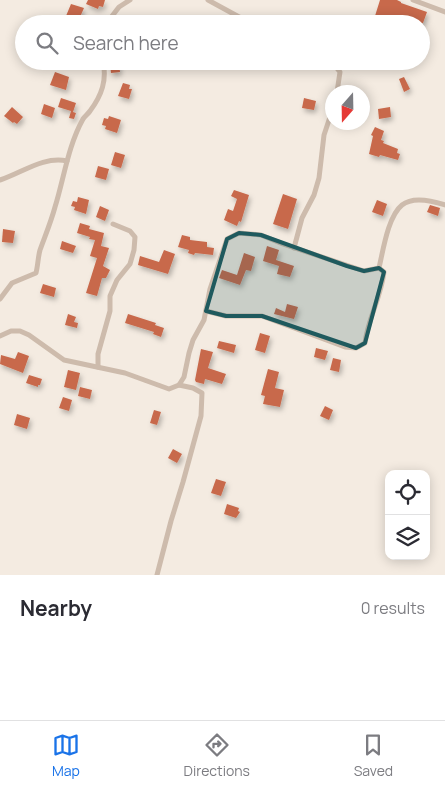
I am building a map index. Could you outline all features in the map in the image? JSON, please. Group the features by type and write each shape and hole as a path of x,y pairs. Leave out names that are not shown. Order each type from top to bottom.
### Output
{"street":[{"path":"113,15 119,7 130,0"},
{"path":"208,0 236,15"},
{"path":"413,0 445,12"},
{"path":"0,300 12,283 36,273 40,252 55,208 67,161 83,119 91,110 104,87 105,70"},
{"path":"338,70 340,72 338,85"},
{"path":"294,248 302,218 314,195 319,178 326,130"},
{"path":"0,180 46,160 59,159 67,161"},
{"path":"379,268 392,220 402,205 411,201 422,200 445,205"},
{"path":"98,367 98,354 110,312 110,296 117,280 130,264 134,250 135,237 130,231 113,224"},
{"path":"179,385 184,377 189,353 204,320 206,310 210,290 216,267 227,239 239,233 261,235 364,271 379,268 384,272 380,296 366,330 365,343 356,348 345,347 262,316 226,316 206,310"},
{"path":"0,336 11,331 20,331 29,335 64,360 125,373 169,389 179,385 194,388 202,394 203,404 190,460 157,575"}],"highlighted area":[{"path":"239,233 261,235 364,271 379,268 384,272 365,343 356,348 262,316 226,316 206,311 227,239"}],"building":[{"path":"88,0 105,0 103,7 99,6 98,9 86,4"},
{"path":"380,0 397,0 427,12 426,15 375,15"},
{"path":"71,4 84,8 81,15 66,15"},
{"path":"111,70 120,70 120,72 111,73"},
{"path":"55,72 69,77 66,90 50,85"},
{"path":"404,77 410,89 404,92 399,79"},
{"path":"123,83 130,85 129,89 132,89 129,99 118,96"},
{"path":"61,98 76,103 73,112 76,113 74,119 69,118 71,111 58,107"},
{"path":"304,98 316,101 314,110 302,108"},
{"path":"44,104 55,108 52,118 41,114"},
{"path":"12,107 23,117 17,124 4,116"},
{"path":"390,107 391,117 379,119 378,109"},
{"path":"109,116 121,120 117,133 105,129 106,126 102,125 104,118 108,119"},
{"path":"375,127 384,131 381,140 384,141 383,143 398,149 397,153 400,154 398,160 369,154 373,136 371,135"},
{"path":"115,152 125,155 121,168 111,165"},
{"path":"98,166 109,169 106,180 95,177"},
{"path":"234,190 249,195 241,222 239,221 237,226 224,220 228,209 233,211 237,199 231,196"},
{"path":"283,194 297,199 288,229 273,224"},
{"path":"78,197 89,200 86,214 74,210 75,207 71,206 73,201 77,202"},
{"path":"377,200 387,204 383,216 372,212"},
{"path":"430,205 440,208 438,216 427,212"},
{"path":"100,206 109,210 105,221 96,217"},
{"path":"80,223 90,226 89,229 104,233 101,246 109,248 103,266 110,270 106,278 102,278 97,296 86,293 97,258 90,256 95,240 77,233"},
{"path":"3,229 15,231 13,243 2,242"},
{"path":"182,235 190,237 190,240 207,242 207,247 214,248 213,255 195,253 194,255 188,253 189,250 178,247"},
{"path":"62,241 76,246 73,253 60,249"},
{"path":"267,246 279,250 276,260 294,266 290,277 277,274 279,266 263,261"},
{"path":"164,250 175,254 168,274 138,265 140,256 159,262"},
{"path":"244,253 255,257 251,271 246,270 240,285 219,278 222,270 237,275"},
{"path":"43,284 56,288 54,297 40,293"},
{"path":"287,304 298,307 294,319 274,314 276,308 285,312"},
{"path":"68,314 76,317 74,322 78,323 77,328 65,325"},
{"path":"128,314 156,323 155,325 164,328 161,337 153,334 154,332 125,323"},
{"path":"260,333 270,336 265,353 255,350"},
{"path":"219,341 236,345 234,353 217,348"},
{"path":"316,348 328,351 325,360 314,357"},
{"path":"201,349 213,352 208,368 226,374 222,384 205,379 204,384 196,382"},
{"path":"18,352 29,356 23,373 0,364 1,355 15,359"},
{"path":"333,358 341,360 339,372 330,370"},
{"path":"268,369 279,372 275,388 284,390 280,407 263,404 265,396 261,395"},
{"path":"68,370 80,373 76,390 64,387"},
{"path":"29,375 42,379 38,387 26,383"},
{"path":"80,387 92,390 90,399 78,396"},
{"path":"63,397 72,400 69,411 59,408"},
{"path":"325,406 333,410 329,420 320,416"},
{"path":"154,410 161,412 157,425 150,423"},
{"path":"17,414 30,418 27,429 14,425"},
{"path":"173,449 182,454 177,463 168,458"},
{"path":"216,479 226,482 221,496 211,493"},
{"path":"227,504 239,508 238,511 240,512 236,518 224,514"}]}
